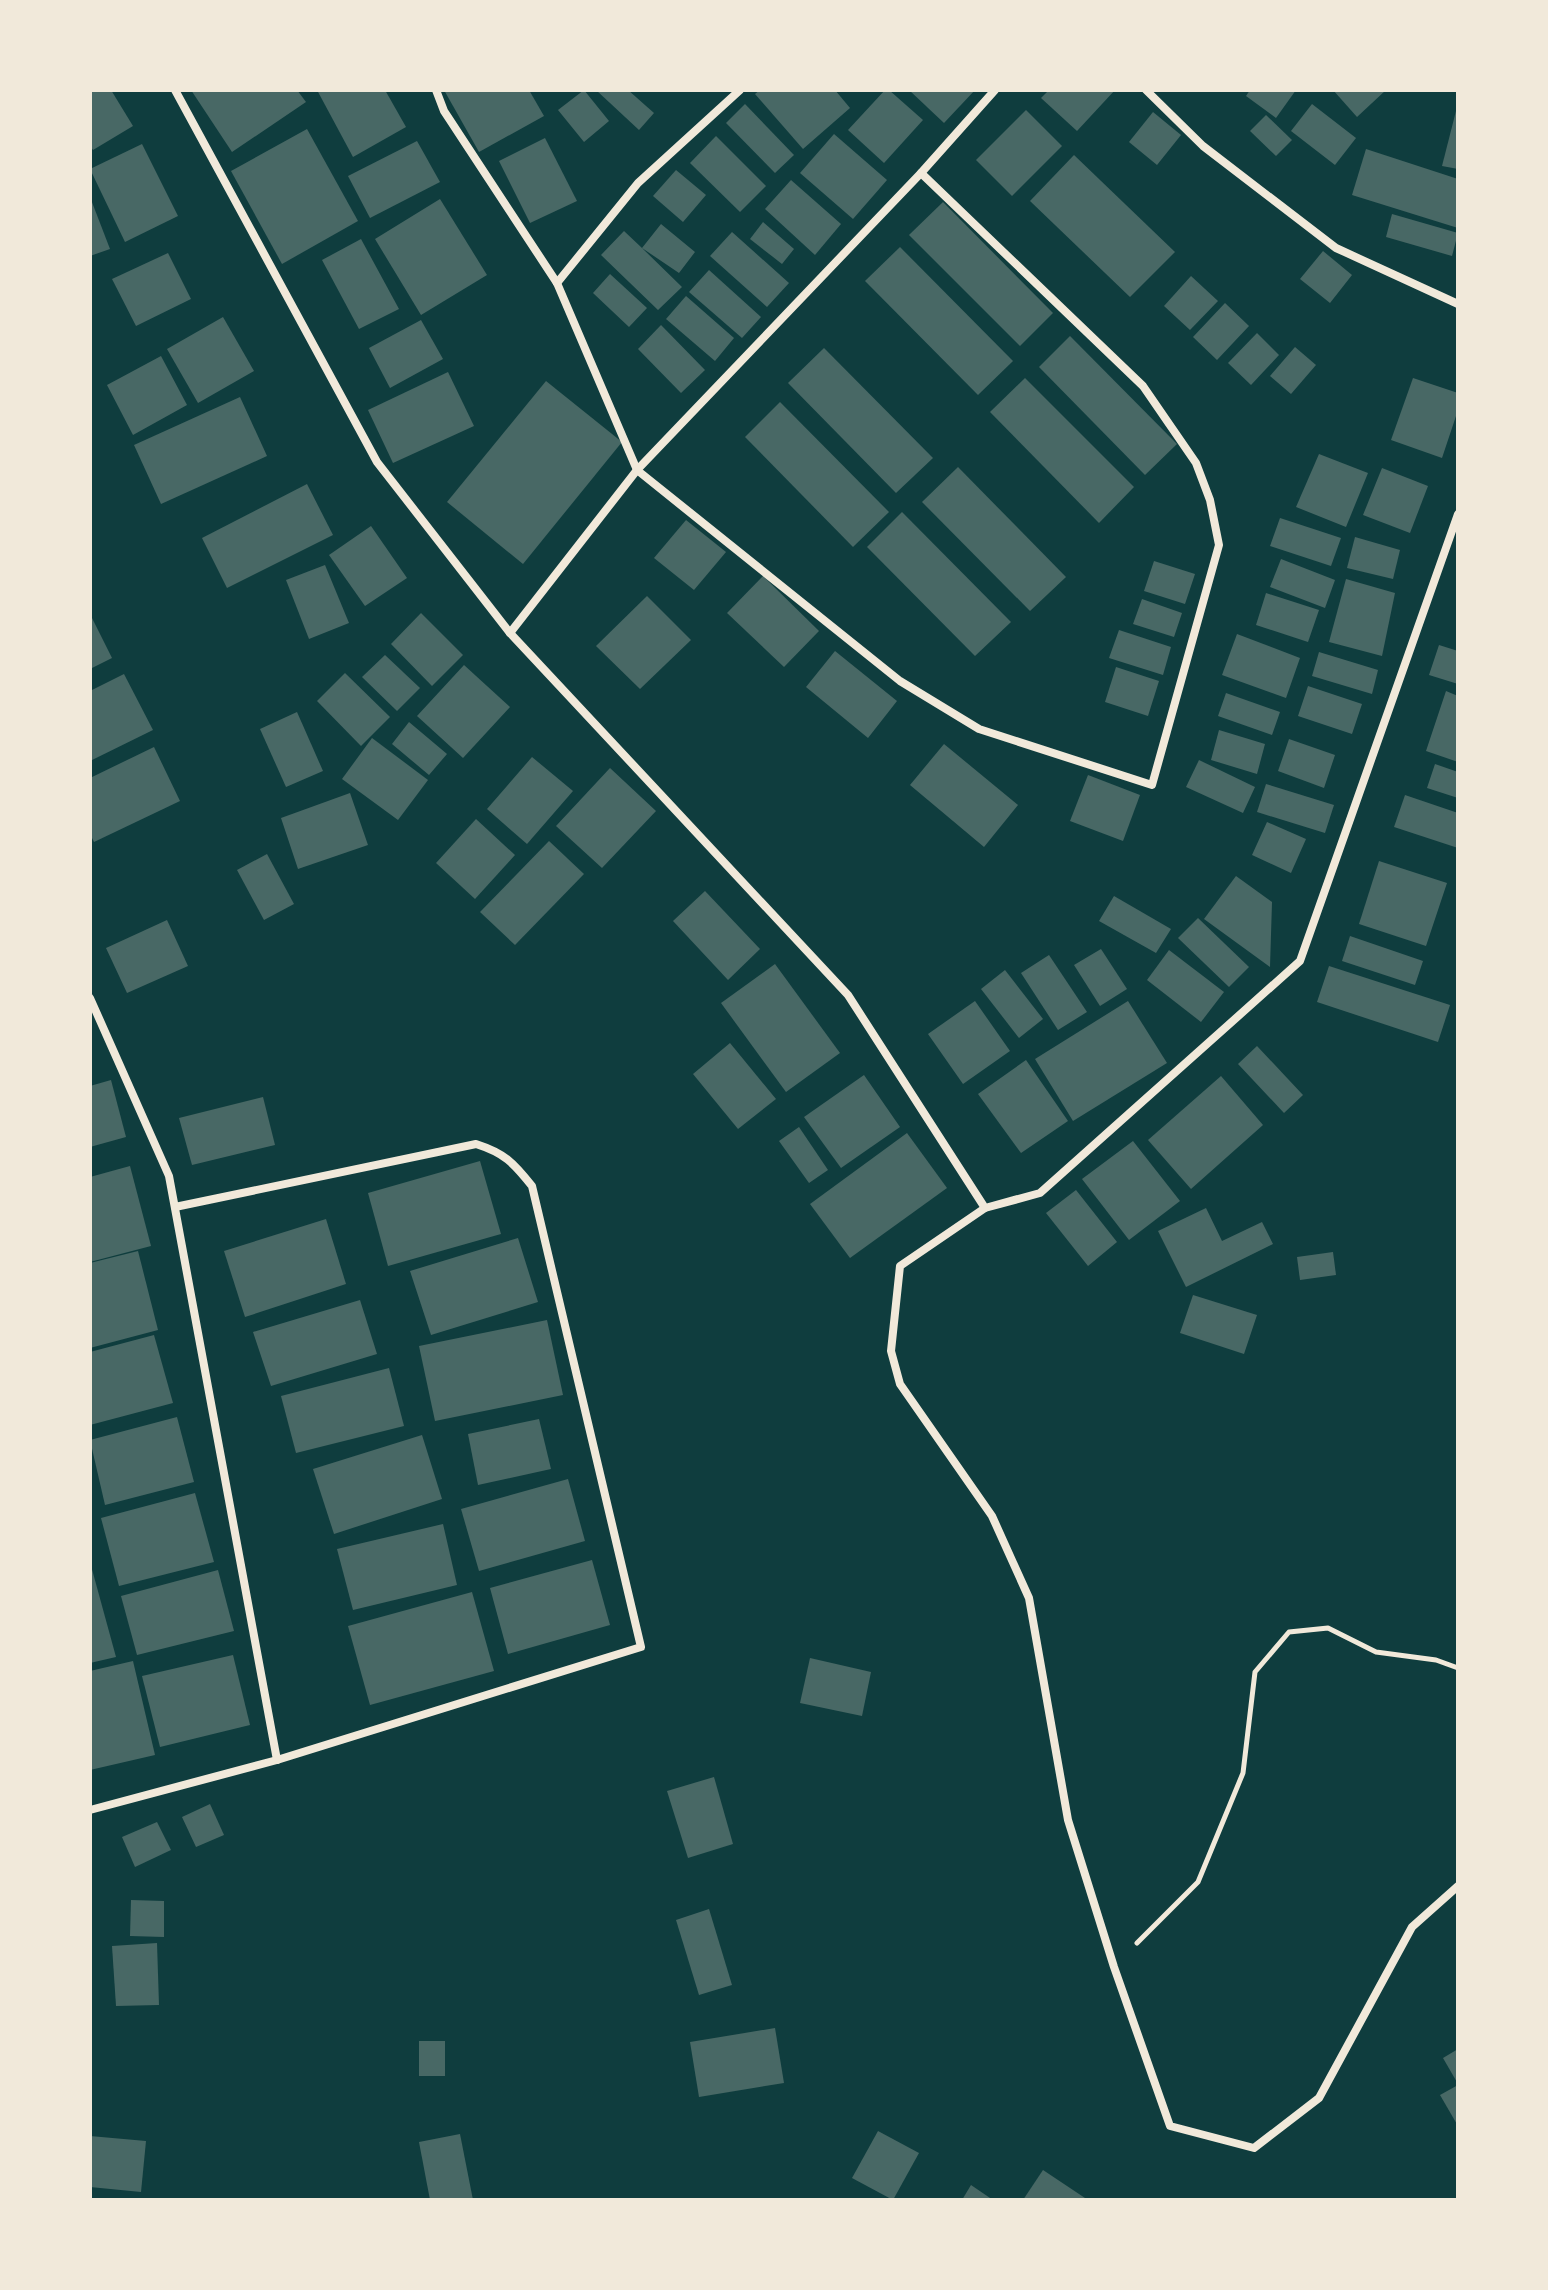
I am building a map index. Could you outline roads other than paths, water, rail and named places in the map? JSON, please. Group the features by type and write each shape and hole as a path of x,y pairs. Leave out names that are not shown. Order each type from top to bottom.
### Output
{"street":[{"path":"175,90 377,462 510,633 848,995 985,1208"},
{"path":"436,90 444,111 557,283 637,470 900,681 979,729 1152,785 1219,545 1210,500 1196,463 1143,386 921,173"},
{"path":"557,283 638,183 740,90"},
{"path":"510,633 637,470 921,173 995,90"},
{"path":"1146,90 1203,146 1336,248 1458,304"},
{"path":"1458,514 1300,961 1040,1193 985,1208 900,1266 891,1351 900,1384 992,1516 1029,1598 1068,1820 1114,1967 1170,2126 1254,2148 1319,2098 1412,1927 1458,1886"},
{"path":"90,998 94,1020 169,1176 277,1760"},
{"path":"90,1810 277,1760 641,1647 532,1186 516,1165 499,1152 476,1144 175,1207"}]}
